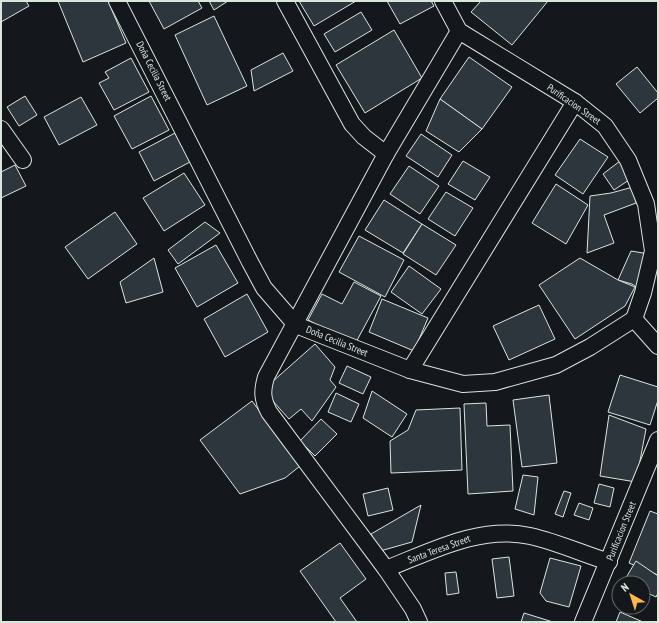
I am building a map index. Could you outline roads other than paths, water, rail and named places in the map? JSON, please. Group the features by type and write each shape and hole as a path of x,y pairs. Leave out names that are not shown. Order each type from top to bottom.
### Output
{"street":[{"name":"Doña Cecilia Street","path":"117,1 264,288 296,324 410,370 464,384 495,382 556,365 590,348 634,320"},
{"path":"285,1 352,124 364,137 386,154"},
{"path":"418,622 413,609 386,569 269,412 263,402 262,390 266,377 296,324 386,154 459,31 443,1"},
{"name":"Purificacion Street","path":"459,31 575,102 605,126 628,160 646,204 653,251 643,293 634,320"},
{"path":"410,370 575,102"},
{"path":"1,130 23,160"},
{"path":"634,320 658,346"},
{"name":"Purificacion Street","path":"583,622 658,440"},
{"name":"Santa Teresa Street","path":"386,569 464,538 490,534 530,536 609,562"}]}
